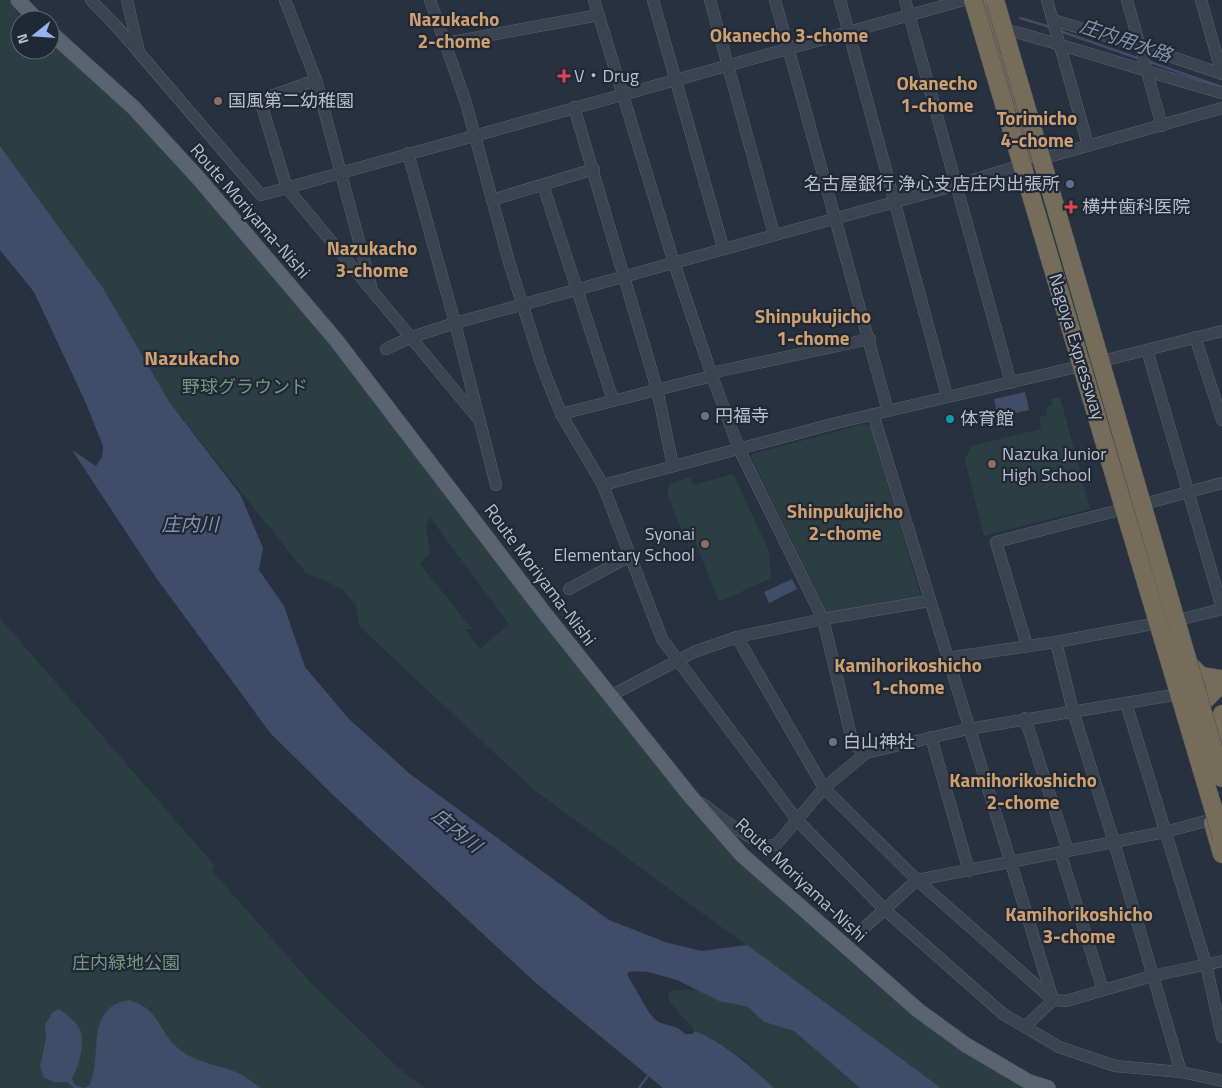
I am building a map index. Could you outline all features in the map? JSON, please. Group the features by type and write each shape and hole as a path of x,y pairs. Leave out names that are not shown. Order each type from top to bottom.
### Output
{"highway":[{"name":"Nagoya Expressway","path":"973,0 1222,838"},
{"path":"984,0 1029,156 1060,252 1103,367"},
{"name":"Nagoya Expressway","path":"995,0 1222,778"},
{"path":"1001,113 1077,324 1150,559 1191,712 1196,755 1217,818 1222,854"},
{"path":"1192,667 1201,676 1213,743 1222,773"},
{"path":"1196,755 1194,720 1202,690"},
{"path":"1213,743 1222,714"}],"main road":[{"path":"18,0 27,10"},
{"name":"Route Moriyama-Nishi","path":"60,41 134,108 291,287 361,371 546,615 610,696 691,797 742,855 919,1011 966,1045 1029,1082 1048,1088"}],"street":[{"path":"91,0 261,195 964,0"},
{"path":"127,0 139,54"},
{"path":"284,0 316,80 372,290"},
{"path":"430,0 466,103 492,200 542,366 562,414 603,485 662,639 677,660 797,820 884,909 1003,1014 1059,1047 1114,1066 1181,1072 1222,1081"},
{"path":"594,0 674,263 739,449 823,619 850,736 856,746 866,752"},
{"path":"653,0 724,247"},
{"path":"710,0 774,234"},
{"path":"775,0 870,339 888,410"},
{"path":"840,0 947,396"},
{"path":"905,0 1011,383"},
{"path":"969,0 1001,113"},
{"path":"1048,0 1088,145"},
{"path":"1127,0 1162,126"},
{"path":"1201,0 1222,74"},
{"path":"446,43 599,15"},
{"path":"1053,20 1140,46 1222,74"},
{"path":"1192,667 1005,34 1061,44 1146,73 1222,93"},
{"path":"316,80 260,100 286,188 480,421"},
{"path":"574,107 594,169 657,389 673,466"},
{"path":"386,349 409,338 455,323 674,263 724,247 957,185 1088,145 1222,108"},
{"path":"408,153 455,323 496,486"},
{"path":"1020,165 1077,366 1124,509 1173,671 1202,690"},
{"path":"492,200 594,169"},
{"path":"543,185 614,400"},
{"path":"603,485 947,396 1011,383 1077,366 1103,367 1147,350 1222,331"},
{"path":"1195,337 1222,420"},
{"path":"562,414 712,374 870,339"},
{"path":"1147,350 1222,608 1178,620"},
{"path":"873,414 968,729 1053,1000"},
{"path":"1144,504 1222,482"},
{"path":"1027,646 996,542 1124,509"},
{"path":"569,589 630,556"},
{"path":"610,696 677,660 737,638 823,619 930,601"},
{"path":"947,658 1056,642 1158,623"},
{"path":"737,638 824,788 917,880 1053,1000 1066,1001 1152,976 1222,961"},
{"path":"1056,642 1072,711 1114,842 1181,1072"},
{"path":"1196,755 1202,690"},
{"path":"691,797 759,842 772,846 776,845 824,788 866,752 1025,718 1202,690"},
{"path":"1126,703 1206,964 1222,1036"},
{"path":"1025,718 1102,990"},
{"path":"931,737 969,871"},
{"path":"864,928 917,880 1165,832 1217,818"},
{"path":"1025,1027 1053,1000"}],"green space":[{"name":"野球グラウンド","path":"0,0 10,0 16,10 10,10 10,60 60,60 60,42 200,180 691,797 691,813 699,813 725,844 786,905 882,989 947,1040 1035,1088 941,1088 533,789 359,626 356,605 341,588 306,573 170,403 103,288 0,146","holes":["429,516 509,624 480,649 465,629 472,629 420,564 430,553 426,528"]},
{"path":"1060,397 1090,509 984,536 965,460 971,446 1041,429 1039,416 1047,415 1046,407 1052,405 1051,399"},
{"path":"865,424 871,428 922,600 829,616 751,457 752,454"},
{"path":"733,474 769,551 771,578 719,602 691,531 683,533 667,493 670,484 690,477 693,485"},
{"name":"庄内緑地公園","path":"0,618 215,866 212,871 313,985 405,1074 425,1088 0,1088"},
{"path":"698,990 719,1001 748,1007 764,1022 794,1031 860,1088 774,1088 743,1059 723,1045 695,1031 669,1001 668,995 670,991"}],"water":[{"name":"庄内川","path":"0,146 103,288 170,403 240,494 263,548 259,570 284,606 305,667 348,718 410,774 609,920 668,943 702,951 747,945 941,1088 860,1088 794,1031 764,1022 748,1007 719,1001 677,980 648,972 632,971 627,973 629,978 650,1014 658,1022 678,1028 685,1034 692,1034 695,1031 717,1042 747,1064 774,1088 663,1088 537,984 332,794 271,734 157,579 72,450 96,466 102,457 103,446 85,401 34,292 0,250"},
{"path":"1025,392 1029,410 998,417 994,399"},
{"path":"792,579 797,589 769,603 764,592"},
{"path":"129,1000 147,1009 180,1050 201,1061 238,1073 261,1088 83,1088 89,1086 93,1074 97,1035 105,1013 115,1005"},
{"path":"59,1009 75,1022 81,1032 80,1056 72,1078 74,1084 83,1088 74,1088 67,1082 55,1082 44,1078 40,1066 46,1039 45,1025 52,1013"}],"waterway":[{"name":"庄内用水路","path":"1020,18 1050,27"},
{"name":"庄内用水路","path":"1060,31 1140,59"},
{"name":"庄内用水路","path":"1147,61 1222,87"},
{"path":"639,1088 650,1073"}],"place":[{"name":"V・Drug","path":"564,76"},
{"name":"国風第二幼稚園","path":"218,101"},
{"name":"名古屋銀行 浄心支店庄内出張所","path":"1070,184"},
{"name":"横井歯科医院","path":"1071,207"},
{"name":"円福寺","path":"705,416"},
{"name":"体育館","path":"950,419"},
{"name":"Nazuka Junior High School","path":"992,464"},
{"name":"Syonai Elementary School","path":"705,544"},
{"name":"白山神社","path":"833,742"}],"district":[{"name":"Nazukacho 2-chome","path":"454,30"},
{"name":"Okanecho 3-chome","path":"789,35"},
{"name":"Okanecho 1-chome","path":"937,94"},
{"name":"Torimicho 4-chome","path":"1037,129"},
{"name":"Nazukacho 3-chome","path":"372,259"},
{"name":"Shinpukujicho 1-chome","path":"813,327"},
{"name":"Nazukacho","path":"192,358"},
{"name":"Shinpukujicho 2-chome","path":"845,522"},
{"name":"Kamihorikoshicho 1-chome","path":"908,676"},
{"name":"Kamihorikoshicho 2-chome","path":"1023,791"},
{"name":"Kamihorikoshicho 3-chome","path":"1079,925"}]}
